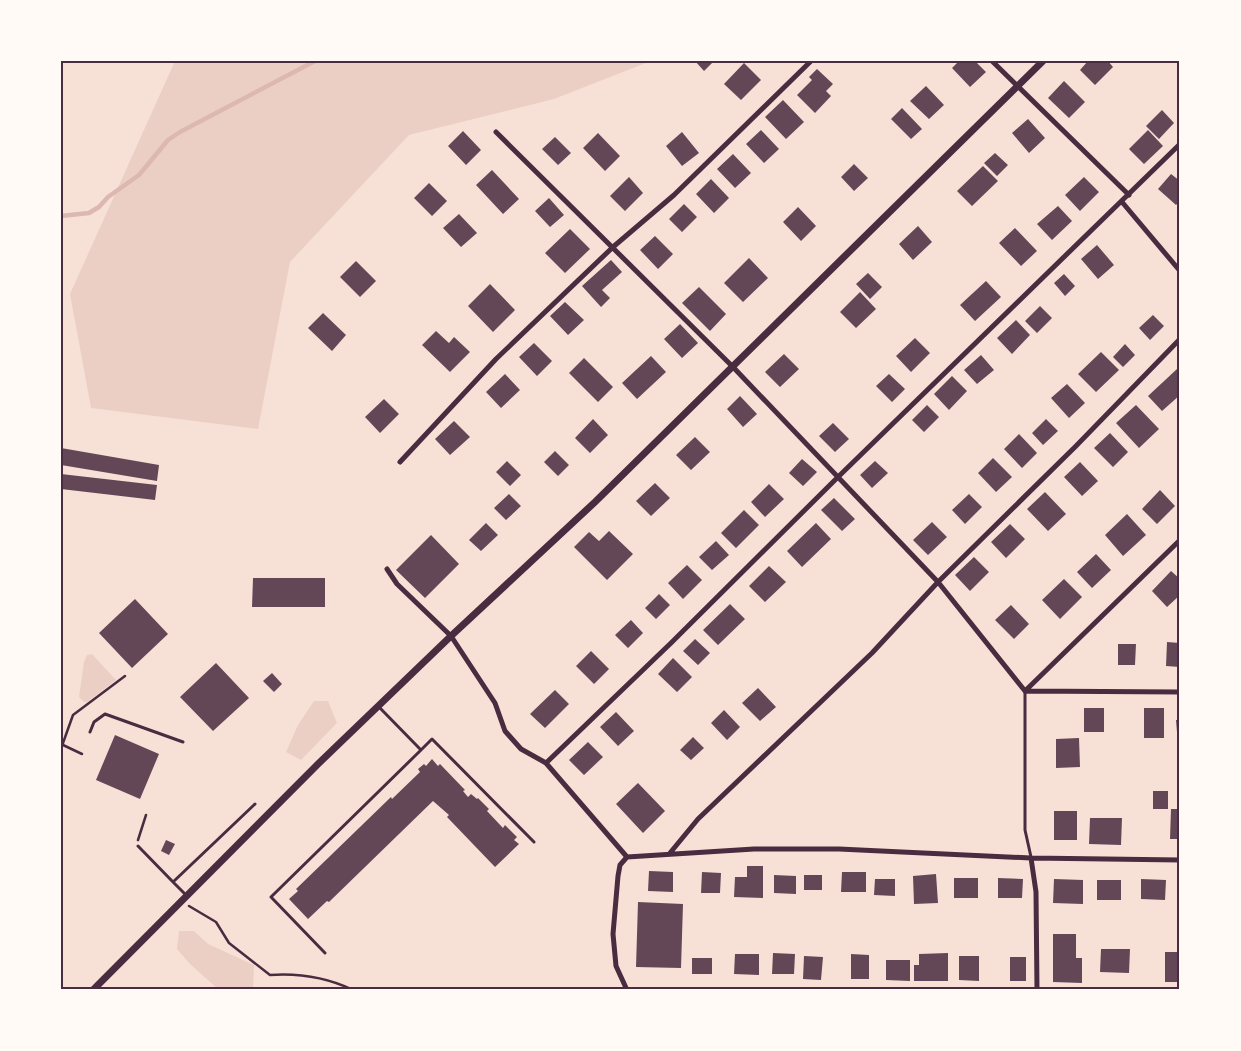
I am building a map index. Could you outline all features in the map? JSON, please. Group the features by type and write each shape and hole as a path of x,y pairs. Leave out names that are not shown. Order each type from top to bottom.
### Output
{"street":[{"path":"400,462 496,359 613,247 674,195 811,61"},
{"path":"992,61 1129,194"},
{"path":"93,990 186,895 378,706 596,502 1043,61"},
{"path":"496,132 733,366 938,582 1025,692"},
{"path":"546,763 672,644 838,477 1180,144"},
{"path":"1122,202 1180,271"},
{"path":"670,853 698,819 872,653 938,582 1076,446 1180,339"},
{"path":"1025,692 1180,540"},
{"path":"387,569 396,584 451,636 495,703 505,730 521,749 546,763 627,857"},
{"path":"1025,692 1180,692"},
{"path":"627,990 616,966 613,934 620,865 627,857 754,849 839,849 1031,858 1180,860"},
{"path":"1031,858 1036,892 1037,990"}],"lane":[{"path":"1025,692 1025,830 1031,858"},
{"path":"378,706 421,750"},
{"path":"90,732 94,722 105,714 183,742"},
{"path":"325,953 271,897 432,739 534,842"},
{"path":"173,882 255,804"},
{"path":"138,846 186,895"}],"path":[{"path":"82,754 63,746 73,715 125,676"},
{"path":"138,846 138,836 146,815"},
{"path":"180,901 216,922 229,942 270,975 289,974 336,982 354,990"}],"shaded area":[{"path":"175,61 651,61 554,99 409,135 290,262 258,429 91,408 70,294"},
{"path":"92,654 116,680 87,702 84,702 79,697 84,662 87,655"},
{"path":"314,701 328,701 337,723 301,760 286,752 298,725"},
{"path":"179,931 194,931 208,944 254,965 253,990 219,990 190,964 177,949"}],"building":[{"path":"695,61 714,61 704,71"},
{"path":"959,61 975,61 986,72 970,87 952,68"},
{"path":"1088,61 1108,61 1113,67 1095,85 1080,70"},
{"path":"744,63 761,80 741,100 724,84"},
{"path":"817,69 833,84 826,91 831,96 815,113 797,95 812,80 809,77"},
{"path":"1064,81 1085,102 1069,118 1048,98"},
{"path":"926,86 944,105 929,119 910,101"},
{"path":"783,100 804,122 786,139 765,117"},
{"path":"902,108 922,129 911,139 891,119"},
{"path":"1162,110 1174,123 1159,139 1146,126"},
{"path":"1028,119 1045,138 1029,153 1012,133"},
{"path":"761,130 779,149 764,163 746,144"},
{"path":"1148,130 1163,146 1144,164 1129,149"},
{"path":"463,131 481,150 466,165 448,146"},
{"path":"682,132 699,153 682,166 666,146"},
{"path":"598,133 620,156 605,171 583,148"},
{"path":"555,137 571,153 558,165 542,149"},
{"path":"995,153 1008,165 997,176 984,163"},
{"path":"733,154 751,173 735,188 717,169"},
{"path":"854,164 868,178 854,191 841,177"},
{"path":"983,166 998,181 972,206 957,191"},
{"path":"492,170 519,199 503,214 476,185"},
{"path":"1171,174 1180,181 1180,201 1176,205 1158,189"},
{"path":"629,177 643,193 625,211 610,196"},
{"path":"1084,177 1099,192 1080,211 1065,195"},
{"path":"711,179 729,198 714,213 696,194"},
{"path":"429,183 447,201 432,216 414,198"},
{"path":"549,198 564,215 550,227 535,211"},
{"path":"684,204 697,217 682,232 669,219"},
{"path":"1058,206 1072,221 1052,240 1037,224"},
{"path":"798,207 816,226 801,241 783,222"},
{"path":"459,214 477,233 461,247 443,228"},
{"path":"918,226 932,242 913,260 899,244"},
{"path":"1015,228 1037,251 1021,266 999,243"},
{"path":"570,229 590,249 565,273 545,253"},
{"path":"655,236 673,254 658,269 640,250"},
{"path":"1097,245 1114,265 1098,279 1081,259"},
{"path":"749,258 768,278 743,302 724,283"},
{"path":"611,260 622,272 602,290 610,298 601,307 582,286"},
{"path":"356,261 376,281 360,297 340,277"},
{"path":"868,273 882,287 870,299 856,284"},
{"path":"1064,274 1075,286 1065,296 1054,283"},
{"path":"986,281 1001,297 975,321 960,305"},
{"path":"490,284 515,310 493,332 468,306"},
{"path":"699,287 726,314 710,331 682,303"},
{"path":"860,292 876,309 856,328 840,312"},
{"path":"565,302 584,320 568,335 550,316"},
{"path":"1040,306 1052,318 1037,333 1025,321"},
{"path":"323,313 346,335 332,351 308,328"},
{"path":"1153,315 1164,326 1150,340 1139,328"},
{"path":"1016,320 1030,335 1012,354 997,338"},
{"path":"680,324 698,343 682,358 664,339"},
{"path":"436,331 449,343 454,337 470,352 450,372 422,345"},
{"path":"915,338 930,353 911,372 896,356"},
{"path":"534,343 552,361 537,376 519,357"},
{"path":"1125,344 1135,355 1123,367 1113,357"},
{"path":"1101,352 1119,370 1096,392 1078,374"},
{"path":"784,354 799,369 780,387 765,372"},
{"path":"981,355 994,370 977,384 964,370"},
{"path":"651,356 666,372 637,399 622,383"},
{"path":"584,358 613,387 598,402 569,373"},
{"path":"1177,369 1180,372 1180,395 1162,411 1148,396"},
{"path":"505,374 520,390 501,408 486,392"},
{"path":"889,374 905,389 892,402 876,386"},
{"path":"952,376 967,391 949,410 934,394"},
{"path":"1067,384 1085,403 1069,418 1051,398"},
{"path":"740,396 757,414 743,427 727,409"},
{"path":"384,399 399,414 380,433 365,417"},
{"path":"927,405 939,417 924,432 912,420"},
{"path":"1136,405 1159,429 1139,448 1116,423"},
{"path":"593,419 608,435 590,453 575,438"},
{"path":"1046,419 1058,431 1043,445 1032,433"},
{"path":"454,421 470,437 450,455 435,439"},
{"path":"833,423 849,439 835,452 819,436"},
{"path":"1110,433 1128,452 1113,467 1094,448"},
{"path":"1019,434 1037,453 1022,468 1004,449"},
{"path":"695,437 710,452 691,470 676,455"},
{"path":"61,448 159,465 157,481 61,465"},
{"path":"555,451 569,465 558,476 544,462"},
{"path":"993,458 1012,477 996,492 978,473"},
{"path":"802,459 817,472 803,486 789,473"},
{"path":"507,461 521,475 510,486 496,472"},
{"path":"875,461 888,473 872,488 860,475"},
{"path":"1080,462 1098,481 1082,496 1064,477"},
{"path":"61,474 157,485 155,500 61,489"},
{"path":"655,483 670,498 651,516 636,501"},
{"path":"769,484 784,499 765,517 751,502"},
{"path":"1160,490 1175,506 1157,524 1142,509"},
{"path":"1045,492 1066,514 1048,531 1027,509"},
{"path":"509,494 521,506 506,520 494,508"},
{"path":"969,494 982,507 965,524 952,510"},
{"path":"834,498 855,519 842,531 821,510"},
{"path":"744,510 759,525 736,548 721,533"},
{"path":"1127,514 1146,535 1123,556 1105,535"},
{"path":"932,522 947,537 928,555 913,540"},
{"path":"486,523 498,535 481,551 469,540"},
{"path":"816,523 831,539 802,567 787,551"},
{"path":"1010,524 1025,539 1006,558 991,542"},
{"path":"609,531 633,554 607,580 574,547 589,532 599,541"},
{"path":"431,535 459,564 425,598 396,570"},
{"path":"716,541 729,555 712,570 699,557"},
{"path":"1096,554 1111,570 1092,588 1077,572"},
{"path":"974,557 989,572 970,591 955,575"},
{"path":"687,565 702,580 683,599 668,583"},
{"path":"769,566 786,582 765,602 749,586"},
{"path":"1171,571 1180,579 1180,595 1167,607 1152,591"},
{"path":"253,578 325,578 325,607 252,607"},
{"path":"1064,579 1082,597 1060,619 1042,600"},
{"path":"659,594 670,605 656,619 645,608"},
{"path":"135,599 168,634 132,668 99,633"},
{"path":"730,604 745,619 718,645 703,630"},
{"path":"1011,605 1029,624 1014,639 995,620"},
{"path":"631,620 643,633 628,648 615,635"},
{"path":"695,639 710,653 698,665 683,651"},
{"path":"1167,642 1180,643 1180,667 1166,666"},
{"path":"1118,644 1136,644 1135,665 1118,665"},
{"path":"591,651 609,669 594,684 576,666"},
{"path":"673,658 692,677 677,692 658,674"},
{"path":"216,663 249,698 213,731 180,697"},
{"path":"272,673 282,684 274,692 263,681"},
{"path":"758,688 776,707 760,721 742,703"},
{"path":"555,690 569,704 545,728 530,714"},
{"path":"1084,708 1104,708 1104,732 1084,732"},
{"path":"1144,708 1164,708 1164,738 1144,738"},
{"path":"724,710 740,727 727,740 711,723"},
{"path":"616,712 634,731 618,746 600,727"},
{"path":"1176,720 1180,720 1180,744 1178,744"},
{"path":"115,735 159,754 140,799 96,780"},
{"path":"693,737 704,748 691,760 680,750"},
{"path":"1079,738 1080,767 1056,768 1056,739"},
{"path":"588,742 603,757 584,775 569,760"},
{"path":"432,759 438,766 440,764 465,790 463,791 468,797 471,794 478,798 503,828 505,825 517,837 514,840 519,844 495,867 447,817 449,815 433,801 329,902 327,901 308,919 289,899 298,891 296,889 391,797 392,799 420,772 418,769 424,764 426,766"},
{"path":"638,783 665,811 643,833 616,804"},
{"path":"1153,791 1168,791 1168,809 1153,809"},
{"path":"1171,809 1180,809 1180,839 1170,839"},
{"path":"1054,811 1077,811 1077,840 1054,840"},
{"path":"1090,818 1122,818 1121,845 1089,844"},
{"path":"166,840 175,844 169,855 161,851"},
{"path":"747,866 763,866 763,898 734,897 735,877 747,877"},
{"path":"649,871 673,872 673,892 648,891"},
{"path":"702,872 721,873 720,893 701,893"},
{"path":"842,872 866,872 866,892 841,892"},
{"path":"936,874 938,903 914,904 913,876"},
{"path":"774,875 796,876 796,894 774,893"},
{"path":"804,875 822,875 822,890 804,890"},
{"path":"954,878 978,878 978,898 954,898"},
{"path":"998,878 1023,879 1022,898 998,898"},
{"path":"875,879 895,879 895,896 874,895"},
{"path":"1054,879 1083,880 1083,904 1053,903"},
{"path":"1141,879 1166,880 1165,900 1141,899"},
{"path":"1097,880 1121,880 1121,900 1097,900"},
{"path":"638,902 683,904 681,968 636,967"},
{"path":"1053,934 1076,934 1076,958 1082,958 1082,983 1053,982"},
{"path":"1101,949 1130,949 1129,973 1100,972"},
{"path":"1165,952 1180,952 1180,982 1165,982"},
{"path":"773,953 795,954 794,974 772,974"},
{"path":"948,953 948,981 914,981 914,965 919,965 919,954"},
{"path":"735,954 759,954 759,975 734,974"},
{"path":"851,954 869,955 869,979 851,979"},
{"path":"804,956 823,957 821,980 803,979"},
{"path":"959,956 979,956 979,981 959,980"},
{"path":"1010,957 1026,957 1026,981 1010,981"},
{"path":"692,958 712,958 712,974 692,974"},
{"path":"886,960 910,960 910,981 886,980"}],"waterway":[{"path":"61,216 89,213 99,207 108,197 139,175 168,140 315,61"}]}
